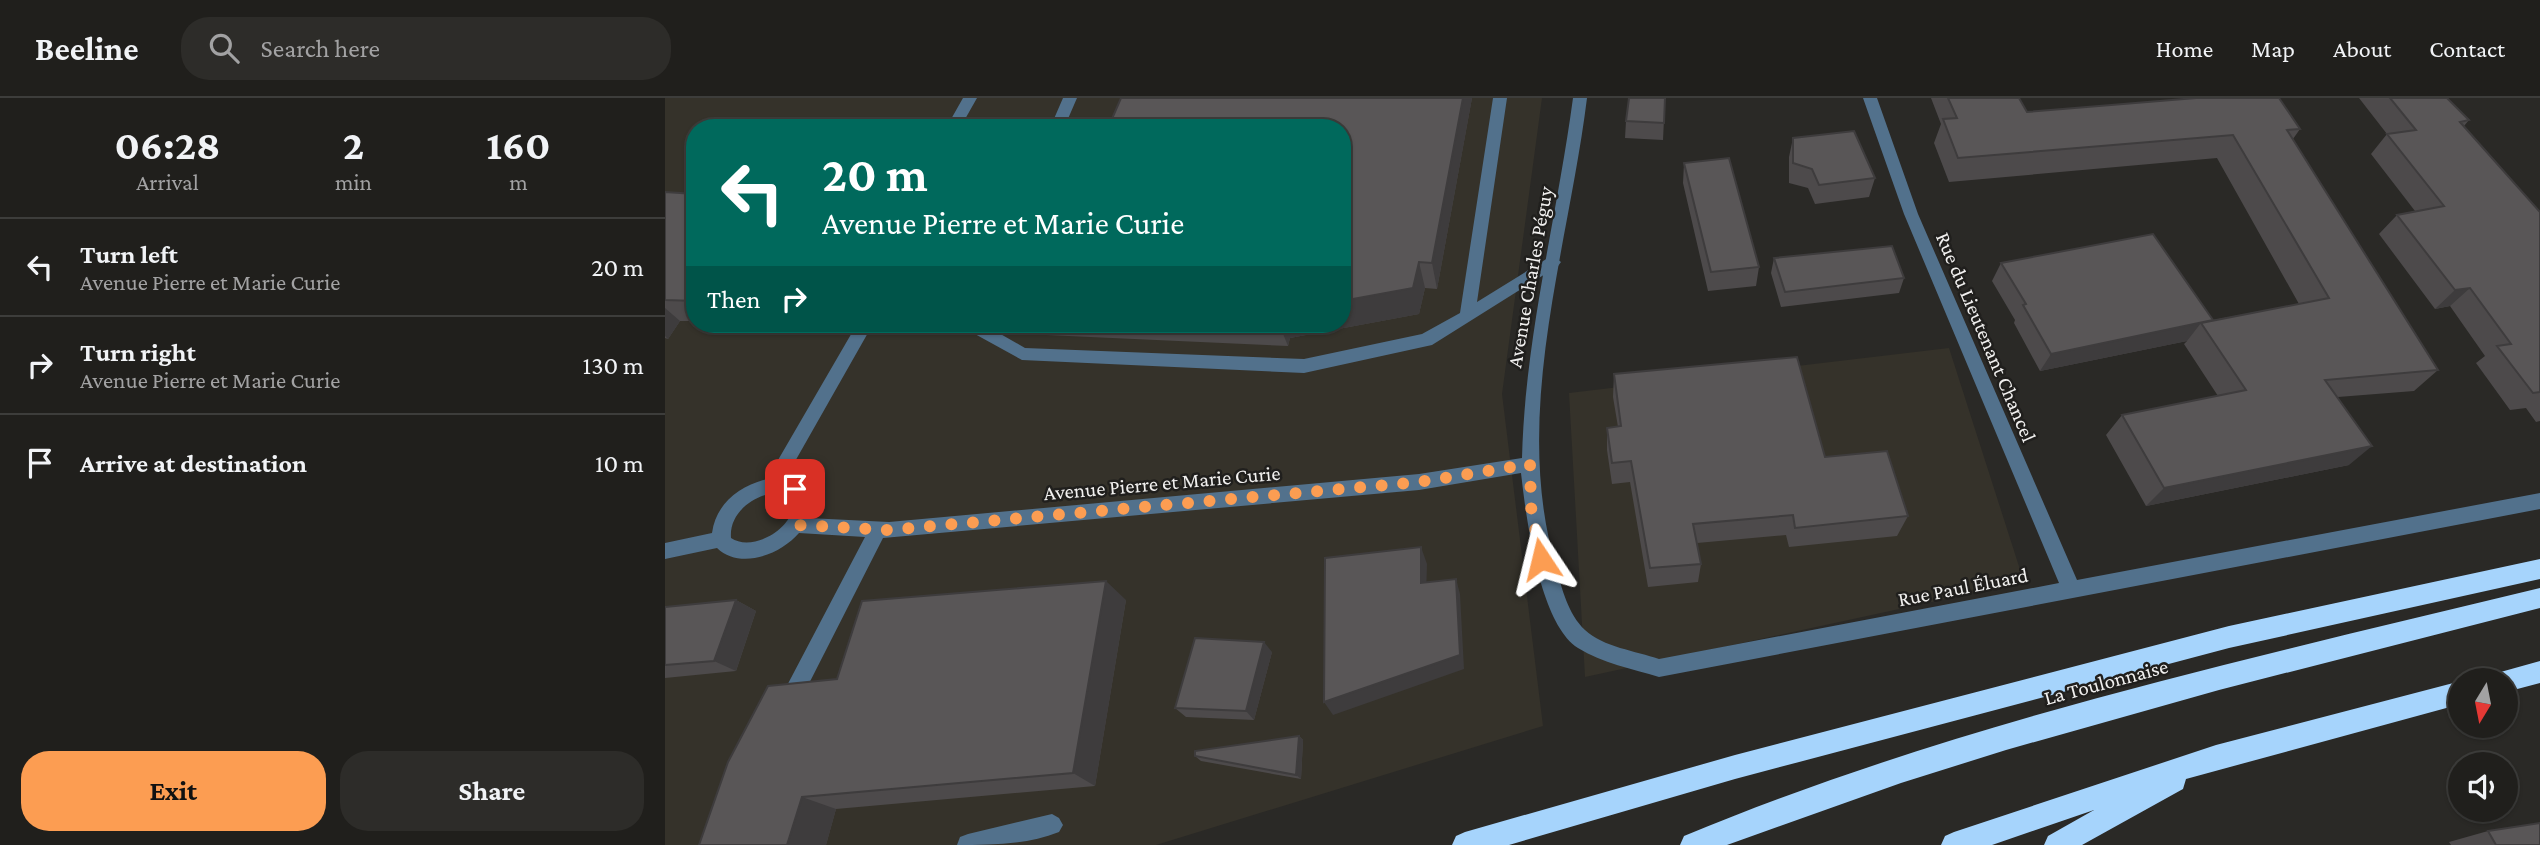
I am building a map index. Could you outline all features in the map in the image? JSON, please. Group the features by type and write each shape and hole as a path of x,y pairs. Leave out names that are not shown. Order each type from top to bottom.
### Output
{"highway":[{"path":"1465,845 1735,767 2229,637 2540,569"},
{"name":"La Toulonnaise","path":"1693,845 1777,812 2019,733 2248,671 2540,598"},
{"path":"2518,678 2540,672"},
{"path":"1954,845 2216,757 2448,695"},
{"path":"2057,845 2216,757"}],"street":[{"path":"958,119 970,98"},
{"path":"1061,119 1070,98"},
{"path":"1467,316 1500,98"},
{"name":"Avenue Charles Péguy","path":"1530,464 1533,388 1580,98"},
{"name":"Rue du Lieutenant Chancel","path":"1870,98 1903,194 2071,589"},
{"path":"986,333 1022,354 1304,366 1426,340 1553,262"},
{"path":"773,485 860,333"},
{"name":"Rue Paul Éluard","path":"1530,464 1531,507 1541,559 1564,617 1583,640 1659,668 2540,501"},
{"name":"Avenue Pierre et Marie Curie","path":"797,525 878,530 1419,482 1530,464"},
{"path":"773,485 795,489 801,495 804,504 797,525 775,543 762,549 737,551 727,546 722,539 721,528 733,505 759,488 773,485"},
{"path":"780,721 878,530"},
{"path":"665,551 722,539"},
{"path":"838,605 859,604"},
{"path":"968,845 1052,825"}],"shaded area":[{"path":"665,98 1542,98 1502,394 1543,726 1156,845 665,845"},
{"path":"1949,348 2024,582 1585,677 1569,393"}],"building":[{"path":"1121,98 1463,98 1432,263 1419,262 1413,288 1351,299 1351,119 1112,119"},
{"path":"1629,98 1665,98 1664,123 1626,121"},
{"path":"1948,98 2019,98 2027,112 2196,98 2279,98 2300,129 2287,130 2438,370 2325,380 2372,446 2164,488 2122,415 2246,390 2201,323 2329,298 2233,135 1958,158 1943,119 1957,118"},
{"path":"2390,98 2447,98 2469,120 2460,122 2540,212 2540,392 2533,393 2497,346 2511,344 2470,288 2455,290 2397,215 2444,206 2387,134 2416,130"},
{"path":"1854,131 1875,178 1819,185 1812,169 1793,163 1793,138"},
{"path":"1729,158 1759,267 1711,272 1684,163"},
{"path":"665,192 686,193 686,301 665,300"},
{"path":"2153,234 2213,320 2051,354 2023,305 2026,304 2001,263"},
{"path":"1892,246 1904,278 1785,292 1774,258"},
{"path":"1797,357 1825,457 1887,451 1908,516 1795,528 1793,515 1693,524 1701,564 1650,568 1631,461 1612,463 1607,428 1621,426 1614,374"},
{"path":"1421,547 1421,583 1456,579 1460,655 1324,702 1325,558"},
{"path":"1106,581 1073,773 802,797 787,845 699,845 728,762 768,686 837,679 862,601"},
{"path":"736,600 714,661 665,665 665,607"},
{"path":"1195,638 1264,642 1246,711 1175,708"},
{"path":"1299,736 1296,775 1195,756 1195,751"},
{"path":"2540,823 2540,845 2496,845 2488,831"}],"route":[{"path":"795,489 804,504 797,525 889,530 1419,482 1530,464 1531,507 1541,559"}]}
